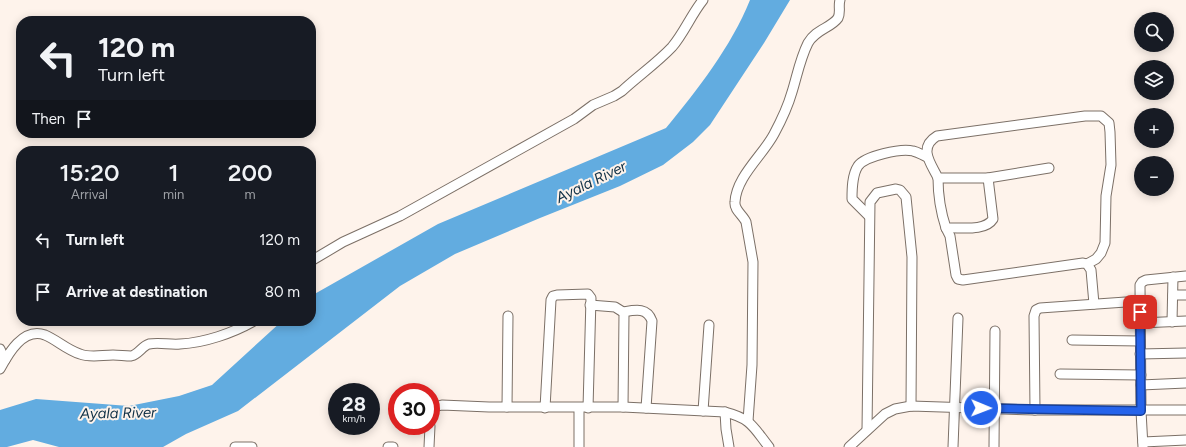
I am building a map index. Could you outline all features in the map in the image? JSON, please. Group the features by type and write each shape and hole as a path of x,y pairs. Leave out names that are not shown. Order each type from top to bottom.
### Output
{"street":[{"path":"316,258 343,242 400,216 622,91 672,47 703,0"},
{"path":"748,420 752,365 753,262 746,222 744,217 736,208 734,202 740,184 774,135 792,94 796,73 808,44 813,35 834,22 838,17 840,0"},
{"path":"870,216 853,202 852,187 855,172 861,163 869,158 903,150 912,151 927,157 938,178 940,212 950,236 956,276 958,279 963,280 1076,263 1087,264 1096,259 1101,252 1105,243 1106,196 1111,165 1110,132 1108,123 1101,116 1085,116 937,136 932,139 927,157"},
{"path":"938,178 988,178 1050,168"},
{"path":"946,228 970,229 991,222 993,215 988,178"},
{"path":"867,430 869,384 870,202 876,193 896,189 900,190 906,198 912,257 911,406"},
{"path":"1087,264 1091,270 1094,304"},
{"path":"1186,276 1146,280 1140,285 1141,411 1143,444 1186,440"},
{"path":"1172,322 1173,277"},
{"path":"545,408 551,300 554,296 588,294 590,297 590,305 579,447"},
{"path":"1173,296 1186,295"},
{"path":"1035,410 1034,316 1036,310 1040,308 1140,301"},
{"path":"590,305 615,307 623,312 634,310 646,312 650,316 652,321 646,408"},
{"path":"623,312 623,407"},
{"path":"507,407 508,316"},
{"path":"953,447 958,318"},
{"path":"1140,324 1186,321"},
{"path":"703,411 709,324"},
{"path":"0,369 17,342 25,337 35,334 43,335 80,354 90,356 131,356 150,344 180,344 197,342 245,326"},
{"path":"994,447 995,331"},
{"path":"1072,340 1140,341"},
{"path":"0,348 5,360"},
{"path":"1140,354 1186,353"},
{"path":"1060,374 1141,375"},
{"path":"1141,385 1186,383"},
{"path":"440,406 545,408 623,407 726,412 748,420 769,447"},
{"path":"849,447 885,414 895,409 911,406 1035,410 1186,410"},
{"path":"726,412 726,429 729,447"},
{"path":"429,447 430,435"},
{"path":"235,447 252,447"},
{"path":"388,447 393,447"}],"water":[{"name":"Ayala River","path":"750,0 790,0 764,43 710,125 693,142 663,165 620,186 455,254 400,286 238,411 186,434 163,447 59,447 33,440 7,447 0,447 0,410 36,399 129,406 179,396 212,385 277,326 316,326 316,293 438,224 666,128 702,83 724,51"}],"route":[{"path":"981,408 1141,411 1140,312"}]}
